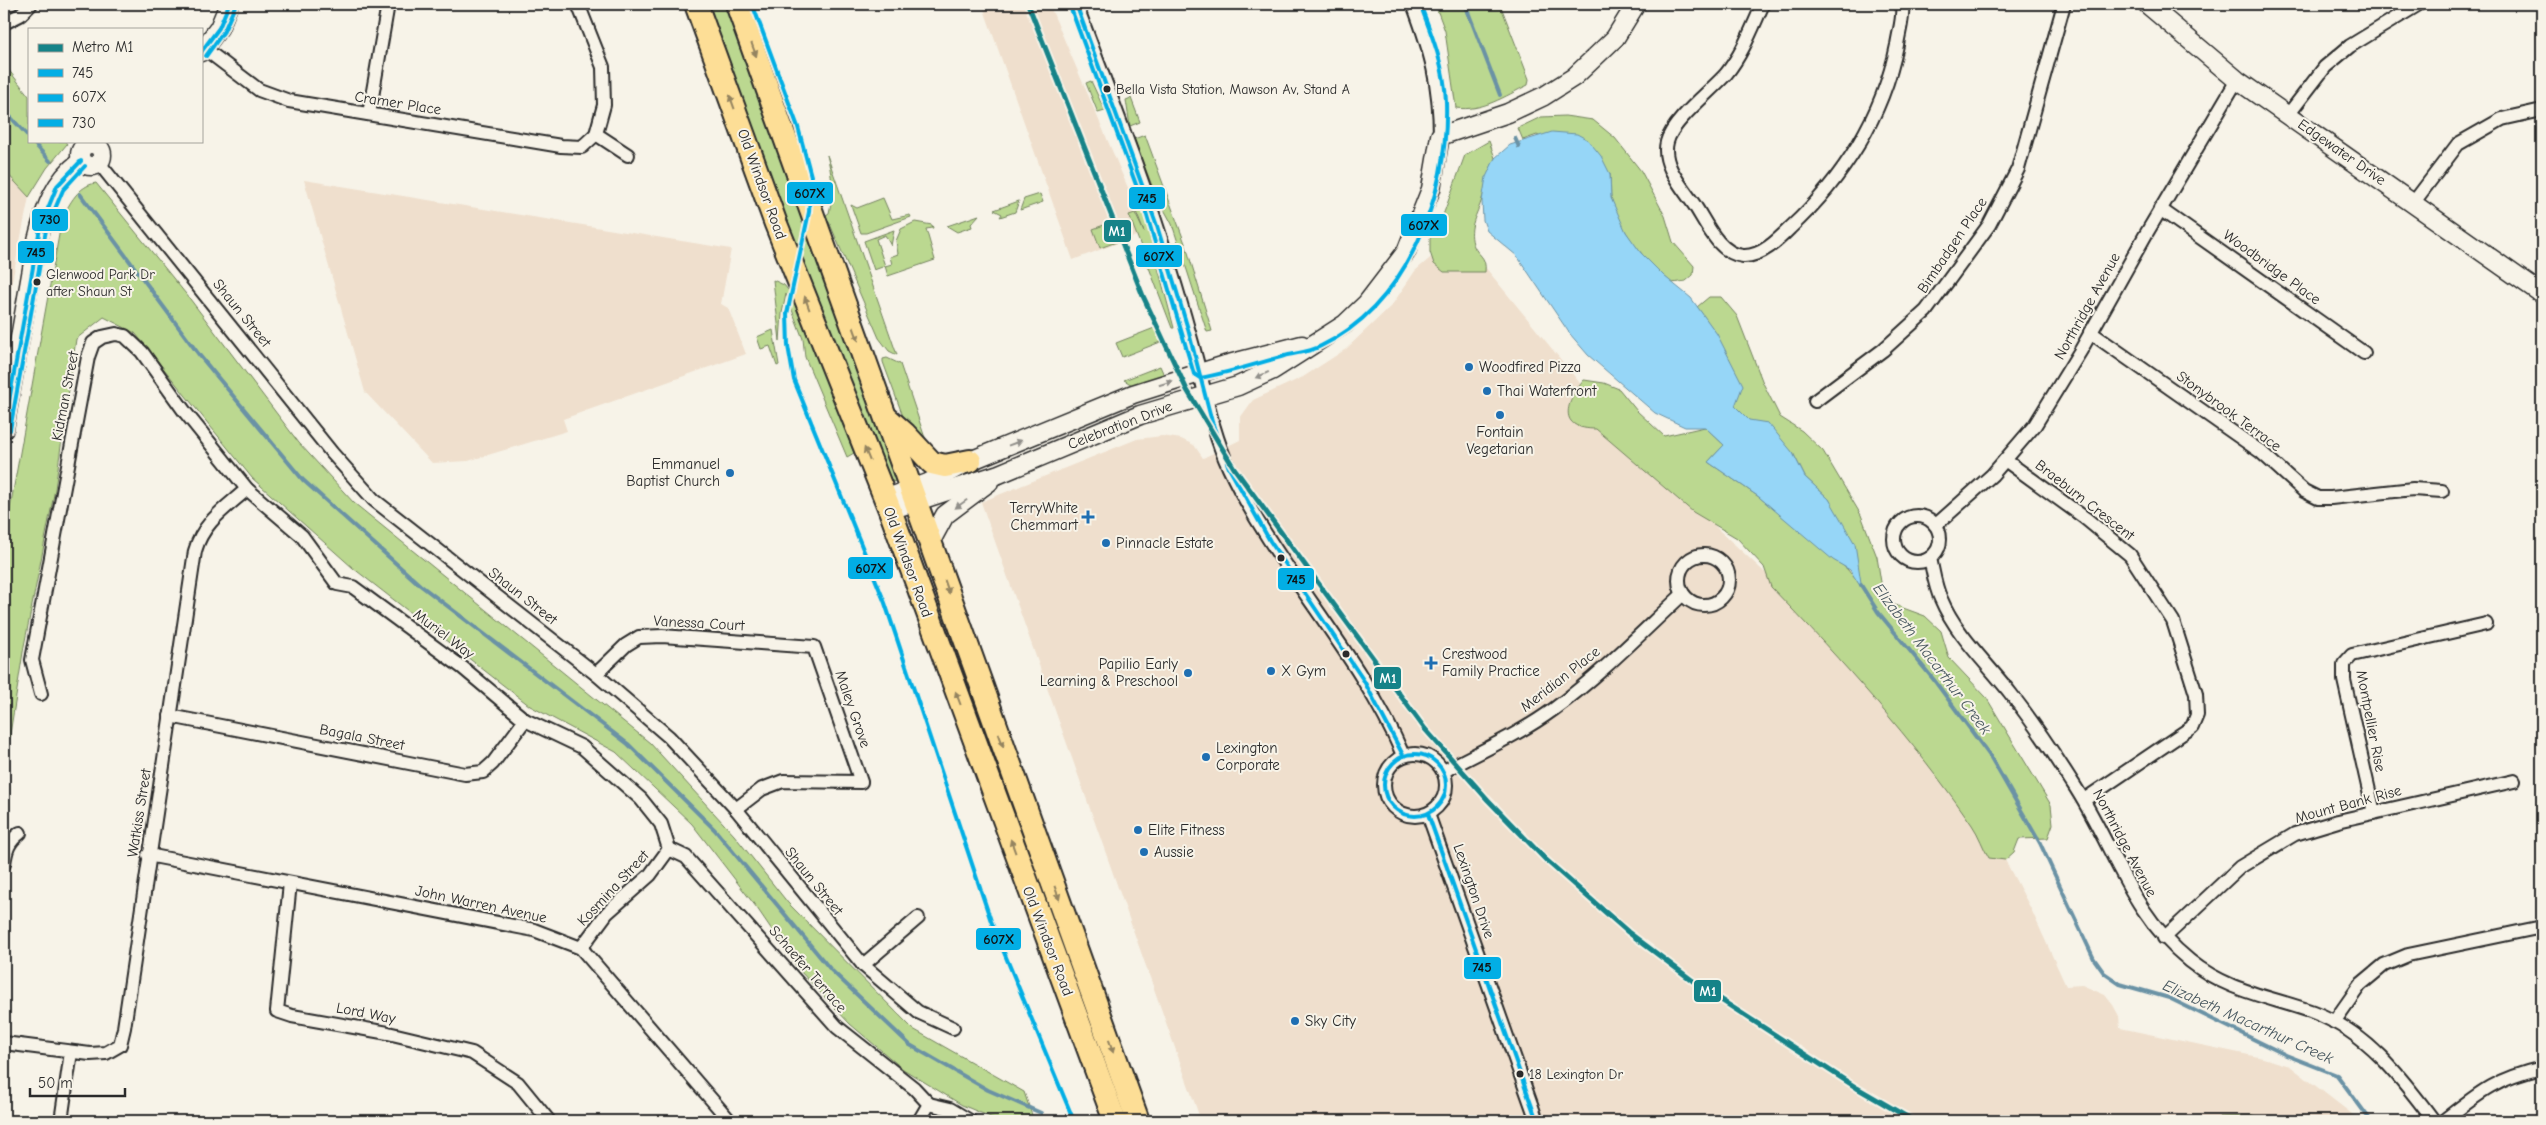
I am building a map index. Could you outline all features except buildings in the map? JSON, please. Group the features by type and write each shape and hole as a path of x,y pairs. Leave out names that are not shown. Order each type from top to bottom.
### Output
{"highway":[{"name":"Old Windsor Road","path":"696,4 776,224 887,505 1115,1121"},
{"name":"Old Windsor Road","path":"738,4 1138,1121"},
{"path":"885,417 905,434 932,463 945,466 970,461"}],"street":[{"path":"4,22 20,15 31,4"},
{"path":"203,51 219,28 229,4"},
{"path":"369,114 388,4"},
{"path":"578,4 603,67 604,105 596,134 628,155"},
{"path":"1076,4 1151,207 1200,372 1215,433 1242,492 1272,543 1383,714 1403,755"},
{"name":"Celebration Drive","path":"913,495 999,474 1133,418 1180,402 1238,386 1273,370 1319,341 1345,324 1368,304 1406,252 1431,189 1440,136 1440,100 1435,71 1413,4"},
{"path":"1440,136 1508,113 1544,96 1574,77 1615,38 1636,4"},
{"path":"1763,4 1740,53 1726,74 1674,128 1667,143 1666,152 1670,167 1717,240 1729,251 1742,256 1758,254 1786,232 1820,197 1852,156 1868,127 1886,86 1895,56 1902,16 1902,4"},
{"name":"Bimbadgen Place","path":"1815,401 1883,350 1926,312 1989,225 2018,169 2064,4"},
{"path":"2288,115 2325,67 2350,46 2419,4"},
{"name":"Edgewater Drive","path":"2158,7 2237,80 2414,202 2542,294"},
{"name":"Cramer Place","path":"203,51 259,90 289,101 561,146 582,147 596,134"},
{"name":"Northridge Avenue","path":"1936,525 1992,475 2035,425 2237,80"},
{"path":"2414,202 2458,144 2502,119 2542,110"},
{"path":"4,429 37,240 44,212 61,179 94,153"},
{"name":"Shaun Street","path":"94,153 332,453 374,500 596,674 668,738 736,809 863,965 918,1012 953,1028"},
{"name":"Woodbridge Place","path":"2160,209 2364,353"},
{"name":"Stonybrook Terrace","path":"2090,332 2261,452 2304,492 2318,498 2331,498 2412,489 2442,492"},
{"name":"Kidman Street","path":"41,694 32,660 86,366 93,343 102,337 116,334 125,336 142,352 185,412 247,489 302,536 337,584"},
{"name":"Celebration Drive","path":"913,495 970,461 1133,394 1200,372 1319,341"},
{"name":"Braeburn Crescent","path":"2005,460 2085,518 2130,555 2173,621 2196,694 2198,715 2192,726 2084,800"},
{"path":"931,541 945,515 999,474"},
{"name":"Watkiss Street","path":"4,1043 71,1052 106,1053 120,1045 199,536 212,519 247,489"},
{"path":"887,505 913,495"},
{"path":"1912,516 1923,516 1936,525 1940,543 1930,558 1920,561 1904,558 1897,550 1894,534 1902,521 1912,516"},
{"name":"Northridge Avenue","path":"1930,558 1940,598 1952,620 2013,696 2084,800 2129,890 2148,919 2164,938 2214,978 2245,993 2312,1012 2334,1022 2385,1060 2434,1121"},
{"name":"Muriel Way","path":"337,584 354,587 463,668 525,720 582,746 641,799 662,824 668,849"},
{"name":"Meridian Place","path":"1444,771 1521,730 1554,709 1597,673 1683,594"},
{"name":"Montpellier Rise","path":"2374,813 2344,680 2344,664 2352,655 2486,624"},
{"name":"Vanessa Court","path":"596,674 626,645 639,637 662,636 814,647"},
{"name":"Maley Grove","path":"736,809 762,789 782,780 861,782 814,647"},
{"name":"Bagala Street","path":"170,716 465,774 483,772 493,763 525,720"},
{"path":"1420,754 1430,757 1444,771 1447,782 1442,802 1428,814 1411,815 1400,811 1387,798 1384,788 1385,777 1390,766 1403,755 1420,754"},
{"name":"Mount Bank Rise","path":"2164,938 2240,868 2296,834 2374,813 2514,781"},
{"name":"Lexington Drive","path":"1428,814 1537,1121"},
{"path":"4,864 6,849 11,840 20,834"},
{"name":"Kosmina Street","path":"581,948 607,913 650,875 668,849"},
{"name":"Schaefer Terrace","path":"668,849 686,857 837,1027 914,1088 928,1104"},
{"name":"John Warren Avenue","path":"148,855 534,930 581,948 730,1121"},
{"name":"Lord Way","path":"290,883 277,1010 292,1016 388,1033 472,1053 518,1083 549,1121"},
{"path":"863,965 918,918"},
{"path":"2334,1022 2360,984 2384,965 2408,955 2542,927"},
{"path":"61,1121 71,1052"},
{"path":"2443,1121 2486,1087 2512,1075 2542,1068"},
{"path":"919,1121 928,1104 950,1109 970,1121"}],"shaded area":[{"path":"982,4 1049,4 1147,232 1073,260"},
{"path":"4,170 29,197 4,321"},
{"path":"304,180 731,249 721,304 728,308 746,354 563,419 567,431 468,461 432,463 365,392"},
{"path":"1456,236 1485,267 1597,404 1721,532 1823,626 2005,860 2031,909 2066,986 2082,985 2105,995 2119,1016 2120,1028 2263,1058 2290,1066 2361,1121 1201,1121 981,502 1137,439 1162,436 1181,439 1194,445 1203,458 1240,440 1240,418 1253,400 1303,377 1346,349 1392,305 1415,271"}],"green space":[{"path":"704,4 726,4 898,480 893,482 879,463"},
{"path":"1435,4 1500,4 1529,79 1528,85 1502,98 1475,108 1456,108 1445,31"},
{"path":"4,64 28,95 28,142 66,142 67,144 47,168 29,197 4,170"},
{"path":"1091,81 1105,111 1098,113 1086,83"},
{"path":"1131,98 1140,122 1130,126 1126,100"},
{"path":"1565,116 1593,120 1615,138 1641,171 1665,216 1673,242 1694,266 1693,275 1686,281 1672,283 1643,256 1627,234 1620,222 1611,197 1610,174 1537,135 1523,140 1518,128 1541,117"},
{"path":"1145,135 1186,246 1212,331 1207,332 1172,224 1154,191 1134,139"},
{"path":"1489,141 1495,158 1490,169 1472,232 1473,244 1485,262 1485,272 1444,272 1434,264 1430,252 1430,238 1442,218 1465,155"},
{"path":"827,155 897,355 889,351 879,338 826,215 829,213 831,206 832,191"},
{"path":"96,183 190,299 299,443 354,503 650,743 734,835 788,903 913,1029 1024,1092 1034,1121 1000,1121 962,1105 903,1069 850,1024 800,971 757,908 692,824 616,752 530,706 353,568 252,478 135,333 104,317 76,339 55,489 24,646 4,772 4,542 62,218 79,191"},
{"path":"1040,194 1043,202 1020,210 1024,199"},
{"path":"1139,196 1174,328 1172,328 1129,215 1135,213 1144,232 1131,199"},
{"path":"883,198 892,219 910,215 911,217 866,233 861,233 851,205 857,208"},
{"path":"1019,201 1015,212 1000,217 1002,214 994,210"},
{"path":"979,215 971,224 972,227 957,232 947,226"},
{"path":"1115,221 1122,240 1100,248 1093,229"},
{"path":"915,222 932,225 933,228 926,229 935,260 888,276 885,266 892,264 890,257 898,254 896,241 901,229"},
{"path":"894,230 891,246 885,235 876,239 885,266 874,270 864,241"},
{"path":"773,280 784,285 792,295 854,453 847,457 805,357 803,339 786,294 782,313 780,341"},
{"path":"1709,297 1721,297 1737,316 1763,383 1780,417 1802,431 1823,451 1861,515 1877,557 1884,601 1925,616 1941,631 1949,658 1986,697 2051,805 2053,824 2048,838 2019,839 2014,852 2005,860 1989,858 1972,825 1926,762 1851,673 1771,587 1764,567 1737,538 1693,512 1596,429 1575,425 1570,420 1568,413 1572,397 1584,380 1604,383 1619,389 1637,411 1664,436 1705,427 1724,445 1708,462 1759,497 1847,569 1862,587 1829,499 1805,477 1793,453 1749,420 1735,406 1717,335 1697,307"},
{"path":"1157,327 1163,341 1122,357 1116,343"},
{"path":"773,330 779,365 777,366 770,346 761,349 757,337"},
{"path":"887,358 900,364 924,435 934,455 904,419 883,362 883,359"},
{"path":"1160,366 1164,375 1134,386 1124,380"},
{"path":"2255,1116 2255,1121 2219,1121 2219,1117"}],"water":[{"path":"1552,132 1577,134 1588,140 1601,156 1610,174 1611,198 1626,232 1641,253 1664,276 1691,298 1717,334 1743,385 1735,406 1749,420 1768,423 1793,453 1805,477 1829,499 1855,544 1862,589 1850,570 1833,560 1759,497 1708,462 1724,445 1705,427 1685,427 1655,413 1588,355 1570,334 1517,256 1487,231 1483,220 1482,201 1486,177 1495,158 1510,145"}],"waterway":[{"name":"Elizabeth Macarthur Creek","path":"1465,4 1500,95"},
{"path":"4,110 28,136"},
{"name":"Elizabeth Macarthur Creek","path":"1515,138 1519,147"},
{"path":"33,142 50,161"},
{"path":"80,194 200,356 303,480 420,585 628,744 715,830 831,970 910,1045 988,1090 1041,1113"},
{"name":"Elizabeth Macarthur Creek","path":"1861,585 1878,612 1934,680 1990,756 2040,843 2094,959 2104,973 2120,984 2169,998 2286,1055 2337,1075 2371,1121"}],"metro line":[{"name":"M1","path":"1028,4 1143,296 1187,390 1234,468 1425,729 1488,800 1546,860 1628,932 1701,987 1857,1088 1914,1121"}],"transit line":[{"name":"745","path":"202,51 219,28 229,4"},
{"name":"745","path":"1076,4 1157,226 1188,329 1212,422 1229,468 1270,541 1364,681 1403,755"},
{"name":"607X","path":"1070,6 1145,209 1194,374 1200,378 1308,351 1321,346 1351,327 1378,303 1400,275 1417,243 1431,209 1440,173 1445,137 1446,102 1443,77 1433,40 1420,4"},
{"name":"730","path":"206,56 224,31 235,6"},
{"name":"607X","path":"753,6 798,127 811,176 809,212 787,314 788,346 794,380 885,603 991,921 1074,1121"},
{"name":"745","path":"4,429 40,228 57,186 81,161"},
{"name":"730","path":"10,430 46,230 63,190 85,166"},
{"name":"745","path":"1415,754 1427,756 1437,763 1444,773 1446,785 1444,797 1437,807 1427,814 1415,816 1403,814 1393,807 1386,797 1384,785 1386,773 1393,763 1403,756 1415,754"},
{"name":"745","path":"1428,814 1537,1121"}],"place":[{"name":"Bella Vista Station, Mawson Av, Stand A","path":"1107,89"},
{"name":"Glenwood Park Dr after Shaun St","path":"37,282"},
{"name":"Woodfired Pizza","path":"1469,367"},
{"name":"Thai Waterfront","path":"1487,391"},
{"name":"Fontain Vegetarian","path":"1500,415"},
{"name":"Emmanuel Baptist Church","path":"730,473"},
{"name":"TerryWhite Chemmart","path":"1088,517"},
{"name":"Pinnacle Estate","path":"1106,543"},
{"name":"Crestwood Family Practice","path":"1431,663"},
{"name":"X Gym","path":"1271,671"},
{"name":"Papilio Early Learning & Preschool","path":"1188,673"},
{"name":"Lexington Corporate","path":"1206,757"},
{"name":"Elite Fitness","path":"1138,830"},
{"name":"Aussie","path":"1144,852"},
{"name":"Sky City","path":"1295,1021"},
{"name":"18 Lexington Dr","path":"1520,1074"}]}
